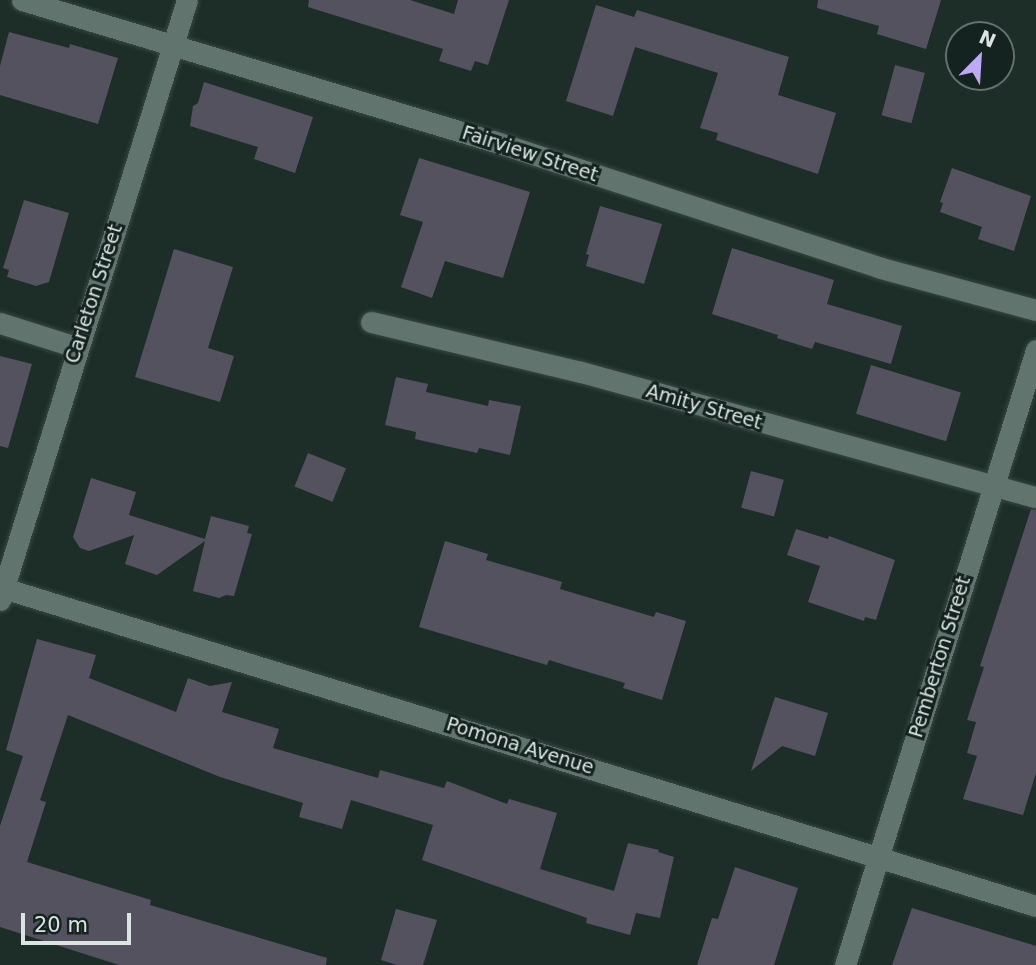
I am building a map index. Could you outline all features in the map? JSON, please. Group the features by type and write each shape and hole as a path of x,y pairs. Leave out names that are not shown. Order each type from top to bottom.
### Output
{"street":[{"name":"Fairview Street","path":"22,0 493,141 881,268 1036,310"},
{"name":"Carleton Street","path":"2,594 76,347 187,0"},
{"name":"Amity Street","path":"371,322 582,372 1036,497"},
{"path":"0,323 76,347"},
{"name":"Pemberton Street","path":"845,965 1036,350"},
{"name":"Pomona Avenue","path":"2,594 879,855 1036,906"}],"building":[{"path":"309,0 410,0 454,14 458,0 509,0 488,65 475,61 471,71 439,61 443,49 308,7"},
{"path":"818,0 941,0 926,49 877,34 879,26 817,8"},
{"path":"596,5 634,17 637,10 789,57 778,95 836,113 818,174 716,140 718,133 700,128 718,73 635,47 613,116 566,101"},
{"path":"9,32 69,48 70,44 118,58 98,124 0,95 0,66"},
{"path":"895,65 925,73 911,123 882,115"},
{"path":"204,82 313,117 295,173 254,159 258,147 190,126 193,106 198,103"},
{"path":"419,158 530,192 503,278 445,261 432,298 401,287 423,222 400,215"},
{"path":"952,168 1031,196 1014,251 978,239 982,227 940,212 943,203 940,202"},
{"path":"24,200 69,213 49,282 36,286 7,277 9,270 3,268"},
{"path":"600,206 662,224 644,284 586,266 589,255 586,254"},
{"path":"732,248 834,280 827,304 902,326 891,364 815,342 812,349 712,314"},
{"path":"174,249 233,267 208,348 234,356 220,402 135,377"},
{"path":"0,356 32,364 8,448 0,446"},
{"path":"871,365 961,392 946,441 856,414"},
{"path":"396,377 428,384 426,392 488,406 489,400 521,406 510,455 479,448 477,453 415,439 416,432 385,425"},
{"path":"308,453 346,468 333,502 295,486"},
{"path":"751,471 784,480 774,517 741,508"},
{"path":"91,478 136,492 129,515 205,539 211,516 249,526 247,533 252,534 234,596 219,598 193,591 205,541 157,575 125,564 134,535 89,551 80,548 73,537"},
{"path":"1031,509 1036,510 1036,773 1023,815 963,799 977,756 967,753 976,722 967,720 984,667 980,666"},
{"path":"796,529 828,539 829,536 895,560 876,620 865,617 864,621 808,602 820,566 787,555"},
{"path":"445,541 488,554 486,560 562,582 560,589 654,617 656,612 686,621 662,700 623,688 625,683 549,660 547,665 419,627"},
{"path":"37,639 96,655 89,678 176,712 188,678 210,686 232,682 222,712 279,729 273,748 378,778 380,770 444,788 447,781 507,804 509,799 557,813 540,869 614,891 628,843 659,850 658,852 674,857 660,918 636,913 630,935 586,923 587,918 422,860 433,825 351,800 342,829 299,817 303,803 220,777 68,715 40,800 46,802 27,862 151,900 150,905 327,958 326,965 119,965 0,927 0,826 23,756 6,750"},
{"path":"775,697 828,713 815,756 782,746 751,771"},
{"path":"735,867 798,888 774,965 697,965 712,918 718,919"},
{"path":"912,908 1036,946 1036,965 892,965"},
{"path":"396,909 437,920 423,965 397,965 381,960"}]}
